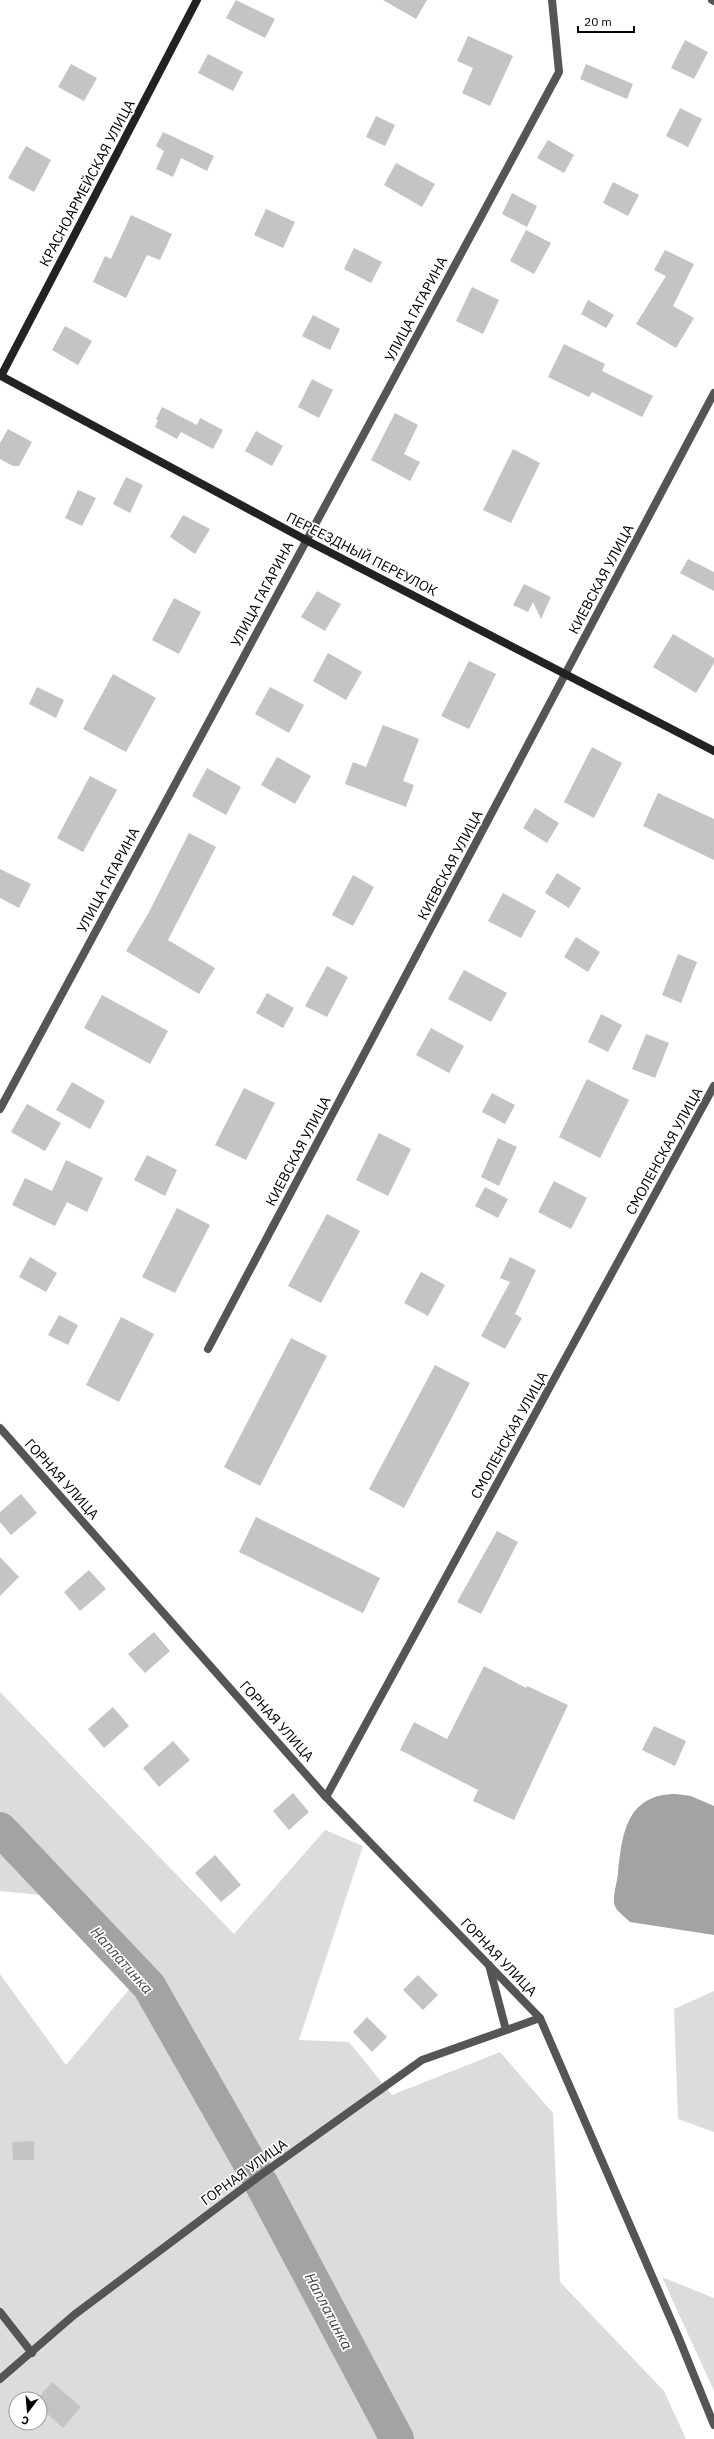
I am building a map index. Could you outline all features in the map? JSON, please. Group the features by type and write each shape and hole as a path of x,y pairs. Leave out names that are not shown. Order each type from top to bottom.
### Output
{"street":[{"name":"КРАСНОАРМЕЙСКАЯ УЛИЦА","path":"0,376 197,0"},
{"name":"УЛИЦА ГАГАРИНА","path":"0,1109 559,72 552,0"},
{"name":"ПЕРЕЕЗДНЫЙ ПЕРЕУЛОК","path":"0,376 306,540 714,751"},
{"name":"КИЕВСКАЯ УЛИЦА","path":"208,1349 714,393"},
{"name":"СМОЛЕНСКАЯ УЛИЦА","path":"326,1797 714,1086"},
{"name":"ГОРНАЯ УЛИЦА","path":"0,1428 326,1797 540,2018 422,2060 245,2186 74,2315 32,2353 0,2379"},
{"path":"489,1965 506,2030"},
{"path":"540,2018 678,2336 714,2425"},
{"path":"0,2312 32,2353"}],"shaded area":[{"path":"0,1692 234,1934 325,1830 363,1846 299,2040 349,2042 392,2095 500,2052 553,2113 560,2282 664,2391 686,2439 0,2439 0,1974 66,2065 131,1987 50,1896 0,1891"},
{"path":"676,1794 691,1796 714,1806 714,1935 630,1922 617,1910 614,1904 622,1845 625,1831 630,1819 637,1809 646,1801 659,1796"},
{"path":"714,1991 714,2132 678,2119 674,2009"},
{"path":"662,2277 714,2298 714,2391"}],"building":[{"path":"236,0 275,19 265,38 226,18"},
{"path":"383,0 427,0 416,19"},
{"path":"468,36 513,56 490,106 462,93 473,68 457,61"},
{"path":"685,40 708,52 694,79 671,68"},
{"path":"208,54 243,72 233,91 198,73"},
{"path":"71,64 97,78 84,101 58,87"},
{"path":"586,64 633,84 627,99 580,79"},
{"path":"680,108 702,119 688,147 666,136"},
{"path":"376,116 395,125 385,146 366,137"},
{"path":"163,132 214,156 207,171 181,158 173,177 156,169 164,151 156,146"},
{"path":"548,140 574,155 564,173 537,158"},
{"path":"26,146 51,160 34,192 8,178"},
{"path":"396,163 435,184 422,207 384,185"},
{"path":"613,182 639,195 628,216 603,203"},
{"path":"512,193 537,206 527,227 502,214"},
{"path":"266,209 295,222 283,248 254,235"},
{"path":"131,215 172,234 160,260 147,255 126,298 93,282 105,256 111,259"},
{"path":"526,230 551,243 534,274 510,261"},
{"path":"354,248 382,262 371,283 344,269"},
{"path":"665,250 694,264 673,306 694,318 676,348 636,324 666,276 654,270"},
{"path":"472,287 499,300 483,334 456,321"},
{"path":"588,300 614,315 606,328 581,314"},
{"path":"313,315 340,329 330,350 302,336"},
{"path":"65,326 92,341 78,365 52,350"},
{"path":"564,344 605,364 602,371 653,396 642,417 592,392 589,397 548,377"},
{"path":"312,379 333,390 319,418 298,407"},
{"path":"162,407 197,425 200,418 223,430 213,449 181,432 177,439 155,427 158,420 156,419"},
{"path":"395,413 418,425 404,454 420,462 410,481 371,460"},
{"path":"8,429 32,442 19,466 13,466 0,459 0,443"},
{"path":"256,431 283,446 272,466 245,451"},
{"path":"513,449 540,463 511,523 483,510"},
{"path":"126,477 143,485 130,513 113,504"},
{"path":"78,490 96,498 82,526 65,518"},
{"path":"183,515 210,529 195,554 170,537"},
{"path":"688,559 714,572 714,591 680,573"},
{"path":"524,584 551,597 541,619 533,602 528,612 513,605"},
{"path":"317,591 341,604 325,631 301,617"},
{"path":"174,598 201,612 179,654 152,640"},
{"path":"673,634 714,658 714,663 696,693 653,667"},
{"path":"328,653 362,672 346,700 313,681"},
{"path":"469,661 496,674 469,729 441,716"},
{"path":"113,674 156,698 126,752 83,729"},
{"path":"37,687 64,700 56,718 29,704"},
{"path":"270,687 304,705 289,733 255,714"},
{"path":"383,725 419,739 403,781 414,785 406,807 345,784 353,762 366,767"},
{"path":"592,747 622,763 594,818 564,802"},
{"path":"277,757 311,776 295,804 261,785"},
{"path":"207,768 241,787 226,815 192,796"},
{"path":"90,776 117,790 83,852 57,838"},
{"path":"658,793 714,819 714,860 643,826"},
{"path":"535,808 559,823 547,843 523,828"},
{"path":"189,833 216,847 168,940 215,968 199,994 126,951 148,914"},
{"path":"0,869 31,884 19,908 0,898"},
{"path":"557,873 581,888 569,908 545,893"},
{"path":"353,875 374,887 353,926 332,915"},
{"path":"503,893 536,911 521,938 488,921"},
{"path":"576,937 600,952 588,972 564,957"},
{"path":"678,954 697,962 681,1003 662,995"},
{"path":"327,966 348,977 327,1017 305,1006"},
{"path":"464,970 507,993 491,1022 448,999"},
{"path":"267,993 294,1008 283,1028 256,1013"},
{"path":"102,995 168,1031 150,1064 84,1028"},
{"path":"601,1014 622,1025 608,1052 588,1042"},
{"path":"431,1028 464,1046 449,1073 416,1055"},
{"path":"646,1034 669,1043 655,1078 632,1069"},
{"path":"587,1079 629,1100 600,1158 559,1137"},
{"path":"72,1082 105,1101 90,1129 56,1110"},
{"path":"244,1088 275,1103 246,1160 215,1145"},
{"path":"492,1093 515,1105 505,1124 482,1112"},
{"path":"27,1104 61,1123 45,1151 11,1132"},
{"path":"379,1133 411,1149 388,1196 356,1180"},
{"path":"498,1138 517,1147 499,1186 481,1177"},
{"path":"147,1155 177,1170 165,1196 134,1180"},
{"path":"66,1160 103,1178 87,1212 67,1202 55,1226 12,1205 25,1178 52,1191"},
{"path":"554,1181 587,1198 571,1229 538,1212"},
{"path":"485,1187 508,1199 498,1218 475,1206"},
{"path":"177,1208 210,1225 175,1293 142,1277"},
{"path":"327,1214 360,1231 321,1303 288,1286"},
{"path":"30,1257 57,1273 46,1292 19,1277"},
{"path":"510,1257 536,1270 515,1314 522,1318 505,1349 481,1336 510,1282 500,1278"},
{"path":"421,1272 445,1285 428,1316 404,1303"},
{"path":"59,1315 78,1325 68,1345 48,1335"},
{"path":"121,1317 154,1334 119,1402 86,1385"},
{"path":"291,1338 327,1356 260,1486 224,1467"},
{"path":"435,1365 470,1383 404,1508 369,1489"},
{"path":"21,1494 37,1513 11,1535 0,1522 0,1512"},
{"path":"256,1517 380,1578 363,1613 239,1552"},
{"path":"497,1531 518,1542 481,1614 457,1602"},
{"path":"0,1557 19,1577 0,1596"},
{"path":"89,1570 106,1589 80,1611 64,1592"},
{"path":"154,1632 170,1651 145,1673 128,1654"},
{"path":"484,1666 526,1688 527,1686 568,1705 514,1820 473,1801 478,1790 400,1750 414,1722 447,1739"},
{"path":"113,1707 129,1726 104,1748 88,1729"},
{"path":"654,1726 686,1741 675,1766 642,1750"},
{"path":"173,1741 190,1760 159,1787 143,1768"},
{"path":"293,1793 309,1812 289,1830 273,1811"},
{"path":"215,1855 241,1885 221,1902 195,1873"},
{"path":"418,1975 438,1995 423,2010 403,1990"},
{"path":"367,2017 387,2037 372,2052 353,2032"},
{"path":"34,2141 34,2160 13,2160 12,2142"},
{"path":"52,2382 81,2407 63,2428 48,2414 48,2391 44,2391"}],"waterway":[{"name":"Наплатинка","path":"0,1829 149,1986 255,2172"},
{"name":"Наплатинка","path":"261,2183 397,2439"}]}
